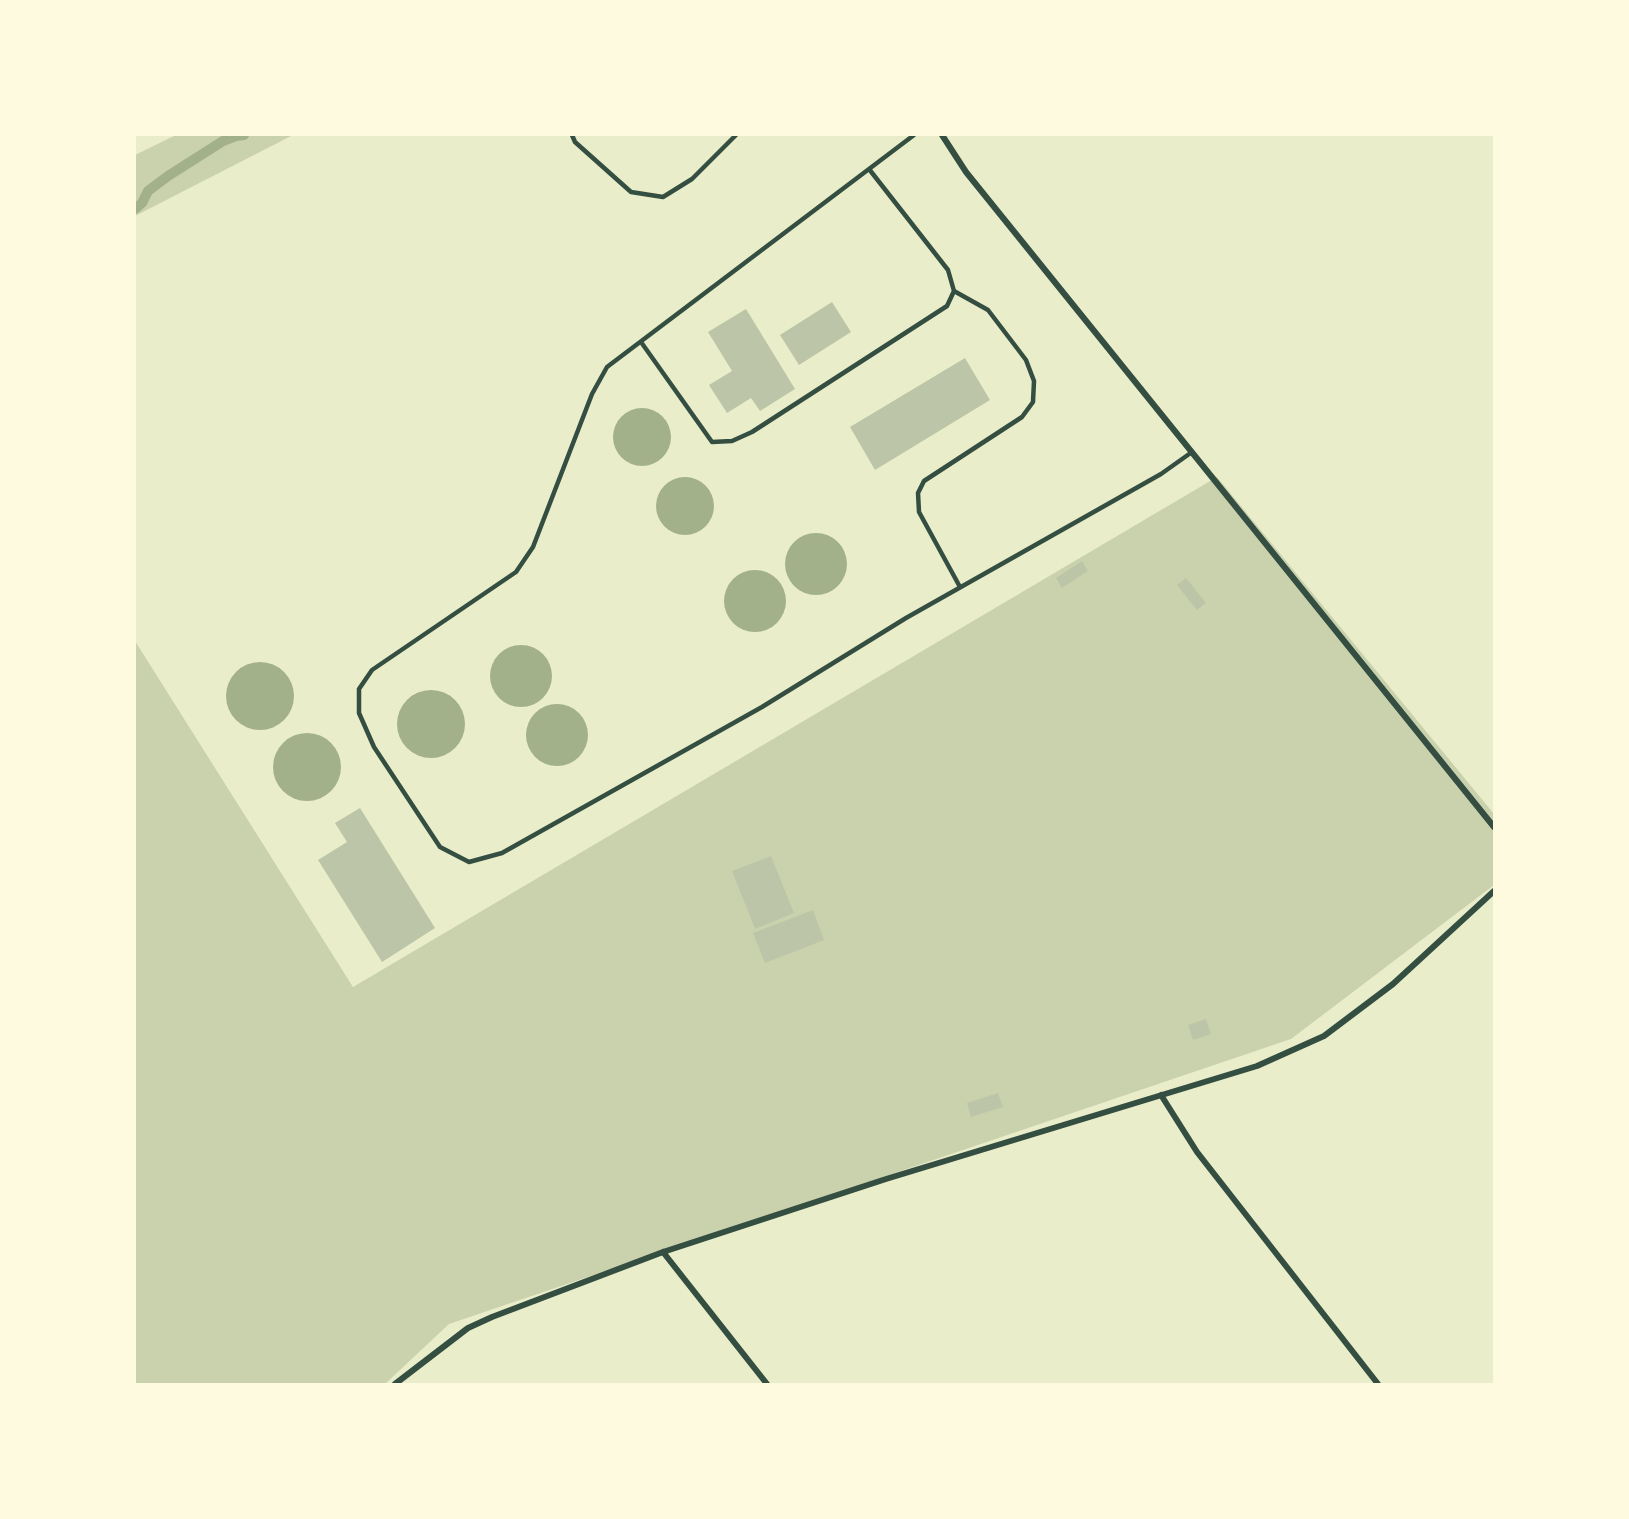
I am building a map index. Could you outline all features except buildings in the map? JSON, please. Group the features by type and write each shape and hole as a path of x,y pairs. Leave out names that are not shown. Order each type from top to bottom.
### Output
{"street":[{"path":"942,135 966,172 1494,827"},
{"path":"395,1384 468,1328 663,1252 886,1179 1257,1066 1324,1036 1393,984 1494,891"},
{"path":"1161,1095 1197,1152 1378,1384"},
{"path":"663,1252 767,1384"}],"lane":[{"path":"572,135 575,142 631,192 663,197 692,179 736,135"},
{"path":"914,135 607,367 592,394 533,547 516,572 372,670 359,689 359,713 374,747 440,847 469,862 502,853 762,707 906,618 1161,474 1192,453"},
{"path":"640,342 712,442 732,441 752,432 947,306 954,291 948,270 869,169"},
{"path":"954,291 988,310 1026,360 1034,381 1033,402 1022,417 924,481 918,493 919,512 960,587"}],"shaded area":[{"path":"176,135 293,135 135,216 135,155"},
{"path":"642,408 653,410 666,421 671,437 669,448 658,461 642,466 631,464 618,453 613,437 615,426 626,413"},
{"path":"685,477 696,479 709,490 714,506 712,517 701,530 685,535 674,533 661,522 656,506 658,495 669,482"},
{"path":"1217,477 1494,814 1494,885 1291,1039 449,1324 385,1384 135,1384 135,641 353,987"},
{"path":"816,533 828,535 838,542 845,552 847,564 845,576 838,586 828,593 816,595 804,593 794,586 787,576 785,564 787,552 794,542 804,535"},
{"path":"755,570 767,572 777,579 784,589 786,601 784,613 777,623 767,630 755,632 743,630 733,623 726,613 724,601 726,589 733,579 743,572"},
{"path":"521,645 533,647 543,654 550,664 552,676 550,688 543,698 533,705 521,707 509,705 499,698 492,688 490,676 492,664 499,654 509,647"},
{"path":"260,662 273,664 284,672 292,683 294,696 292,709 284,720 273,728 260,730 247,728 236,720 228,709 226,696 228,683 236,672 247,664"},
{"path":"431,690 444,692 455,700 463,711 465,724 463,737 455,748 444,756 431,758 418,756 407,748 399,737 397,724 399,711 407,700 418,692"},
{"path":"557,704 569,706 579,713 586,723 588,735 586,747 579,757 569,764 557,766 545,764 535,757 528,747 526,735 528,723 535,713 545,706"},
{"path":"307,733 320,736 331,743 338,754 341,767 338,780 331,791 320,798 307,801 294,798 283,791 276,780 273,767 276,754 283,743 294,736"}],"waterway":[{"path":"135,209 142,203 148,191 168,176 223,141 244,135"}]}
